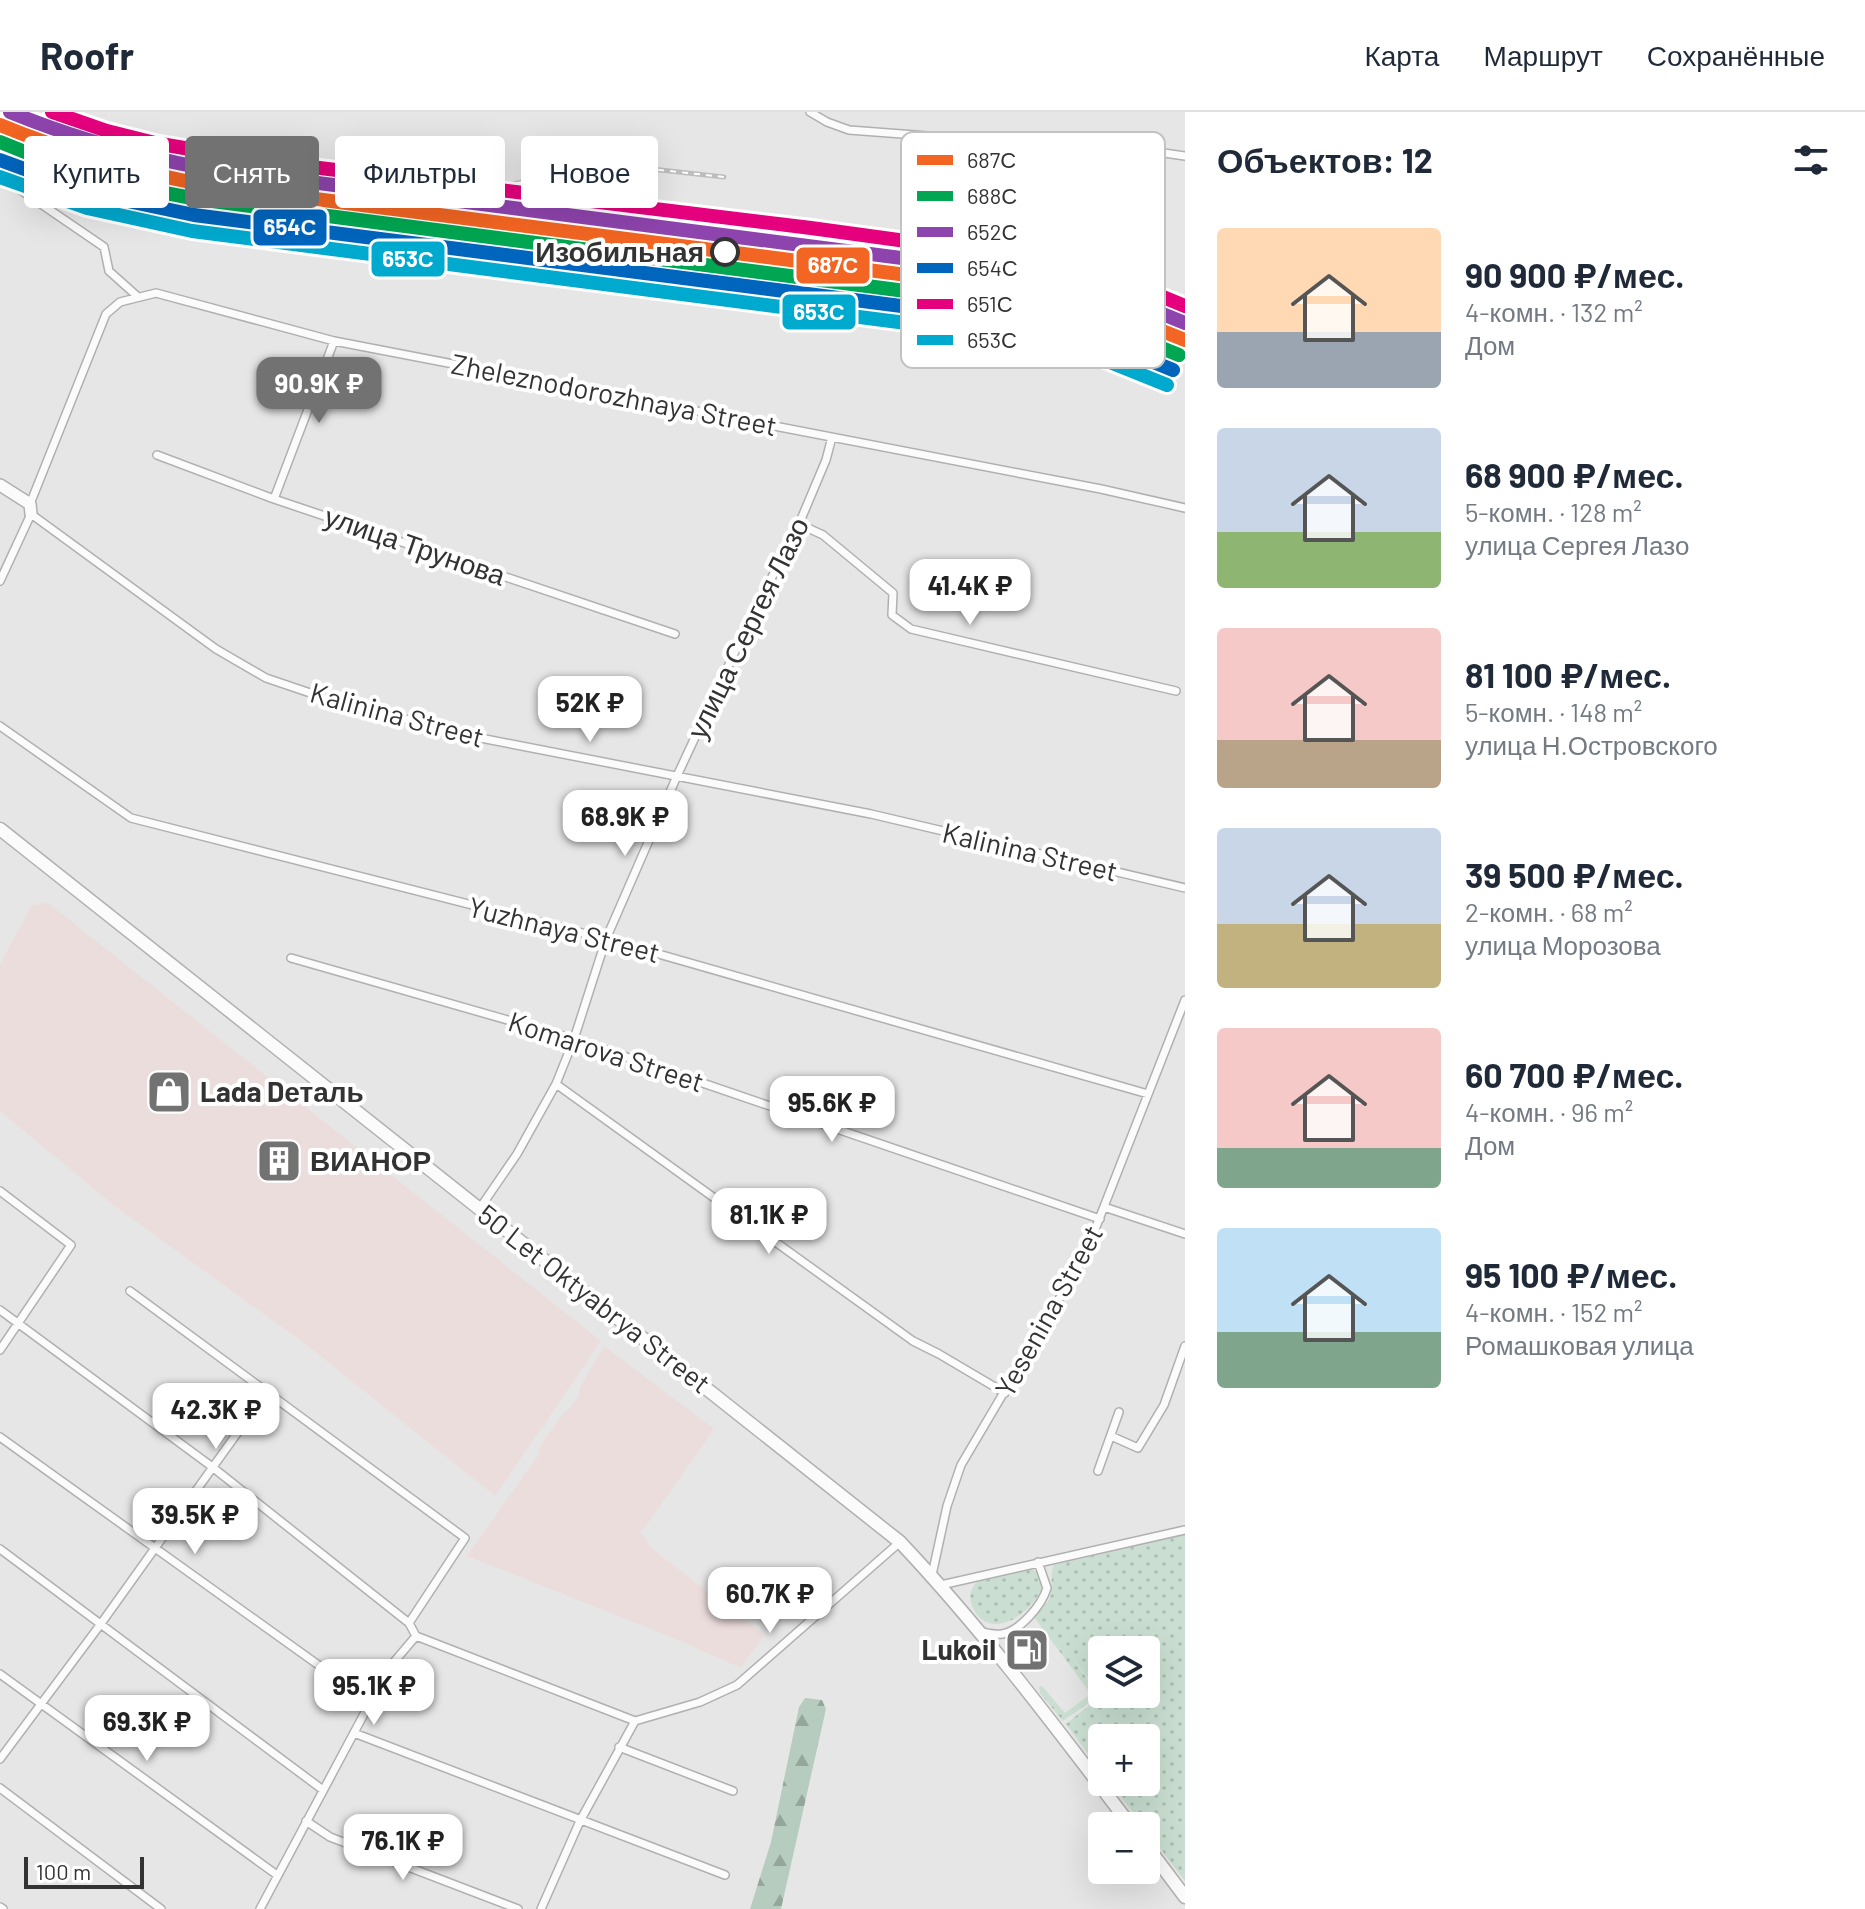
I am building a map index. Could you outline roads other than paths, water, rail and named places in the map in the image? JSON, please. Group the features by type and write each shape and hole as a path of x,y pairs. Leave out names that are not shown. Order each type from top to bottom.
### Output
{"main road":[{"name":"50 Let Oktyabrya Street","path":"0,829 900,1542 980,1632 1120,1812"},
{"path":"1160,1864 1185,1897"}],"street":[{"path":"810,112 849,130 901,134"},
{"path":"1165,153 1185,156"},
{"path":"0,176 104,247 109,271 137,296 120,302 106,314 0,581"},
{"name":"Zheleznodorozhnaya Street","path":"137,296 156,293 334,341 1101,489 1185,508"},
{"path":"274,499 334,341"},
{"name":"улица Сергея Лазо","path":"480,1208 517,1154 556,1084 606,939 677,776 745,630 799,524 826,460 832,437"},
{"name":"улица Трунова","path":"157,455 274,499 675,634"},
{"name":"Kalinina Street","path":"0,485 216,649 266,678 328,699 470,736 871,814 1185,888"},
{"path":"799,524 823,535 893,593 892,615 911,629 1176,691"},
{"name":"Yuzhnaya Street","path":"0,726 131,818 606,939 1148,1094"},
{"name":"Komarova Street","path":"291,958 574,1039 1100,1219"},
{"name":"Yesenina Street","path":"936,1580 947,1506 961,1465 1085,1255 1185,1000"},
{"path":"556,1084 913,1341 1005,1393"},
{"path":"0,1191 71,1245 0,1350"},
{"path":"1104,1207 1185,1234"},
{"path":"130,1291 465,1538 409,1623"},
{"path":"0,1310 211,1466 409,1623 416,1636 635,1721 700,1702 737,1685 900,1542"},
{"path":"1111,1436 1138,1448 1164,1405 1185,1346"},
{"path":"0,1759 157,1547 211,1466 268,1390"},
{"path":"1098,1471 1119,1412"},
{"path":"0,1437 370,1702"},
{"path":"936,1580 1038,1562 1185,1530"},
{"path":"0,1549 323,1790"},
{"path":"980,1632 1006,1633 1024,1621 1047,1588 1038,1562"},
{"path":"260,1909 388,1669 416,1636"},
{"path":"0,1674 277,1875"},
{"path":"541,1909 580,1821 635,1721"},
{"path":"354,1733 725,1875"},
{"path":"619,1747 733,1791"},
{"path":"0,1788 161,1909"},
{"path":"306,1821 330,1837 518,1909"}],"railway":[{"path":"27,112 116,149 177,168 335,186"},
{"path":"57,112 181,158"},
{"path":"505,186 606,164 724,177"},
{"path":"604,216 724,225 901,248"},
{"path":"1165,293 1185,298"}],"place":[{"name":"Изобильная","path":"725,252"},
{"name":"Lada Dеталь","path":"169,1092"},
{"name":"ВИАНОР","path":"279,1161"},
{"name":"Lukoil","path":"1027,1650"}]}
